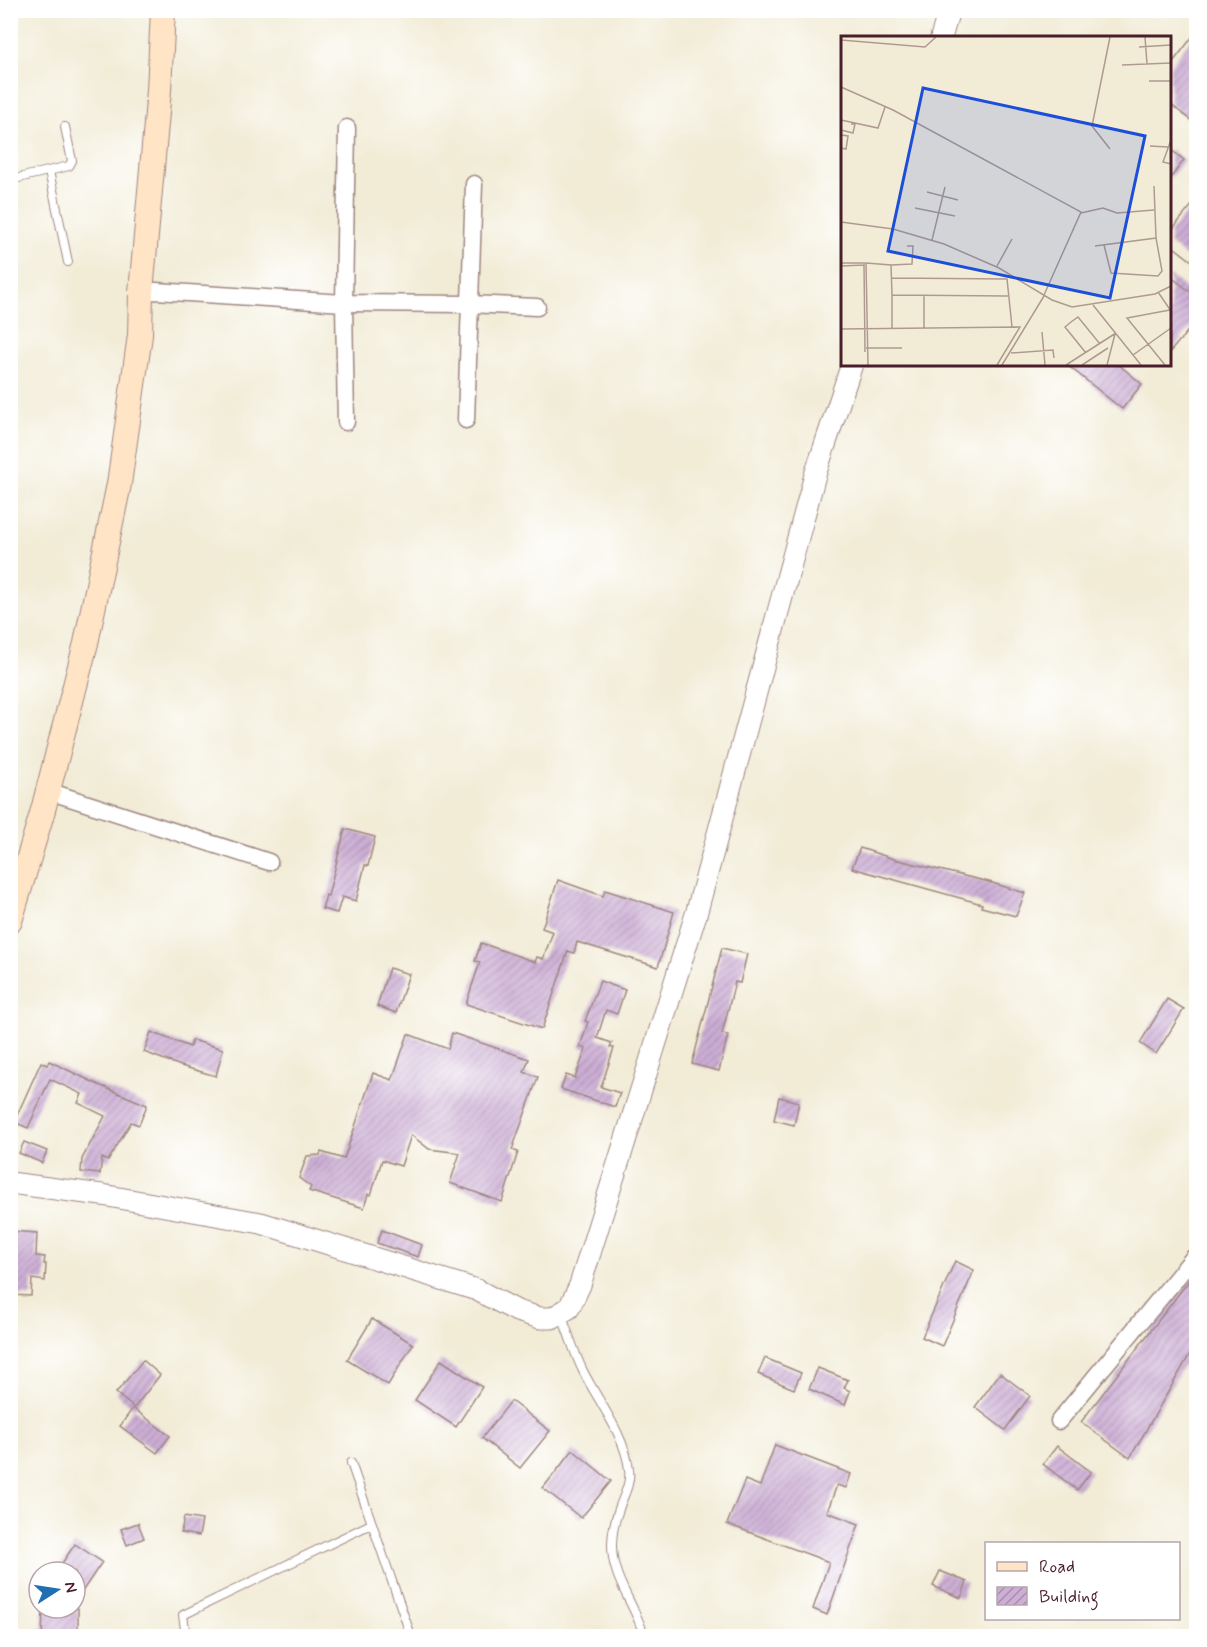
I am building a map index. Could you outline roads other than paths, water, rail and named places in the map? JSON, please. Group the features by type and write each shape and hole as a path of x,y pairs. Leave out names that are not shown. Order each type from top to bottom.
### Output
{"main road":[{"path":"149,291 163,10"},
{"path":"12,911 48,791 99,586 119,484 140,335 149,291 172,111 177,10"}],"street":[{"path":"942,36 949,10"},
{"path":"346,422 344,303 347,128"},
{"path":"466,420 468,304 474,184"},
{"path":"149,291 344,303 537,307"},
{"path":"10,1183 200,1211 261,1223 477,1290 529,1316 552,1318 561,1315 569,1308 580,1285 693,922 815,475 851,366"},
{"path":"48,791 269,862"},
{"path":"1059,1421 1193,1258 1197,1258"}],"lane":[{"path":"10,180 69,166 72,161 65,127"},
{"path":"49,171 68,262"},
{"path":"561,1315 581,1367 622,1444 630,1473 614,1525 612,1547 614,1566 644,1636"},
{"path":"351,1463 411,1636"},
{"path":"186,1636 183,1615 371,1524"}]}
